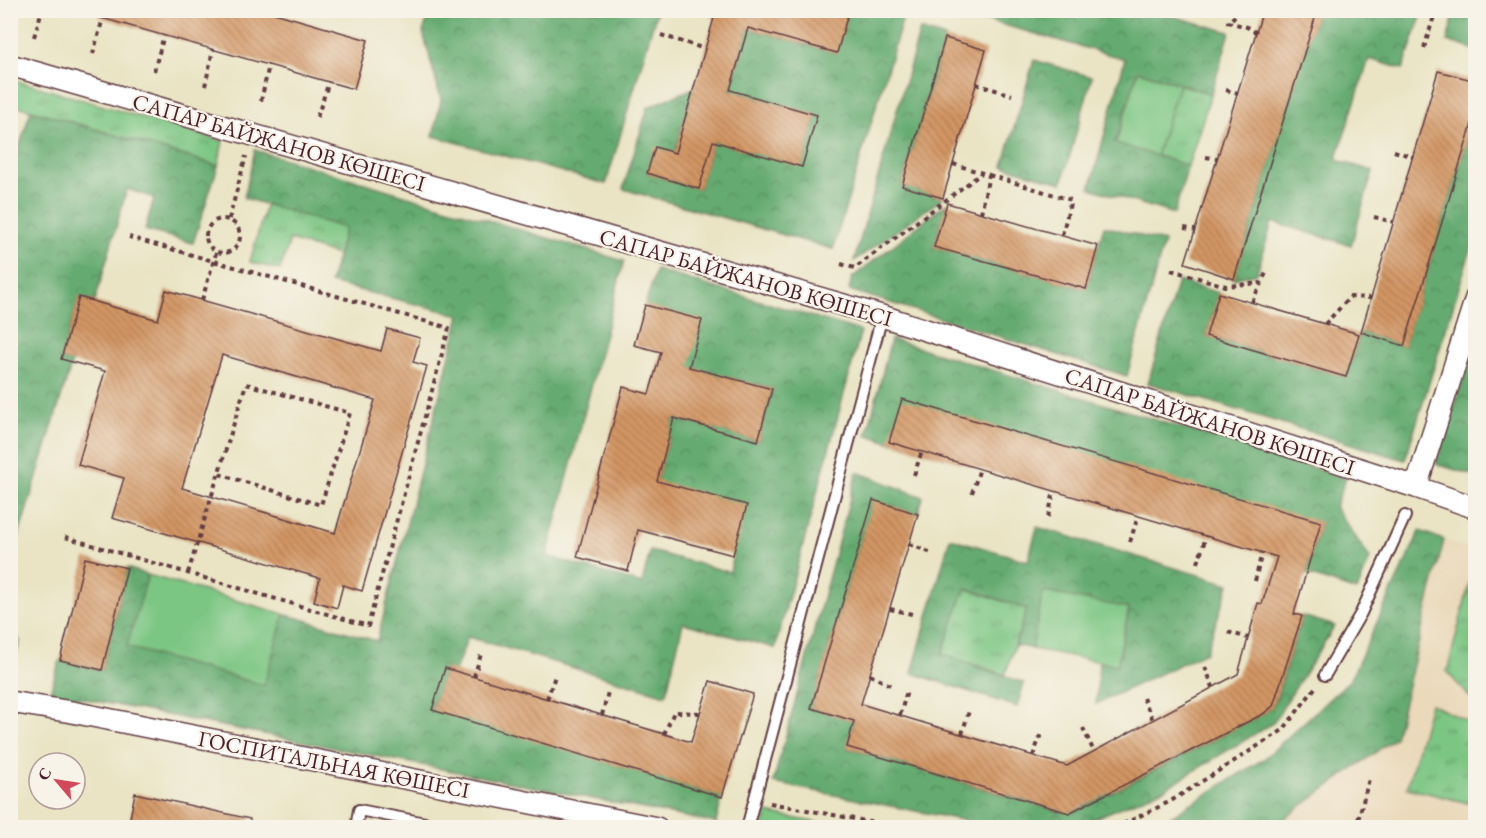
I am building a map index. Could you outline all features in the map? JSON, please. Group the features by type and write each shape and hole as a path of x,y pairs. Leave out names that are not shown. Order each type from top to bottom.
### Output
{"street":[{"name":"САПАР БАЙЖАНОВ КӨШЕСІ","path":"10,65 882,316 1476,508"},
{"path":"1416,487 1476,298"},
{"name":"ГОСПИТАЛЬНАЯ КӨШЕСІ","path":"10,702 72,712 603,823 657,828"}],"lane":[{"path":"747,828 882,316"},
{"path":"1325,675 1361,613 1405,516"},
{"path":"356,828 359,810 451,828"}],"path":[{"path":"34,38 42,10"},
{"path":"1242,10 1228,22 1257,33"},
{"path":"1424,48 1436,10"},
{"path":"93,54 103,18"},
{"path":"154,71 164,35"},
{"path":"661,35 705,49"},
{"path":"206,86 213,50"},
{"path":"261,101 269,65"},
{"path":"317,117 328,82"},
{"path":"976,84 1012,95"},
{"path":"1226,90 1238,93"},
{"path":"229,219 252,134"},
{"path":"1394,151 1413,157"},
{"path":"1206,157 1217,159"},
{"path":"953,164 1071,200 1062,235"},
{"path":"841,264 855,268 982,173"},
{"path":"981,213 988,175"},
{"path":"1374,216 1393,222"},
{"path":"220,219 229,219 237,225 241,233 240,243 226,254 216,253 209,248 206,230 220,219"},
{"path":"1184,228 1195,230"},
{"path":"65,537 368,626 449,328 129,237"},
{"path":"202,300 216,253"},
{"path":"1171,270 1226,286 1261,283"},
{"path":"1252,302 1266,273"},
{"path":"1325,324 1350,297 1371,298"},
{"path":"188,573 246,384 350,413 321,505 219,474"},
{"path":"914,475 922,451"},
{"path":"972,493 980,468"},
{"path":"1048,516 1054,491"},
{"path":"1130,542 1138,516"},
{"path":"1198,563 1206,536"},
{"path":"909,544 934,554"},
{"path":"1255,581 1262,552"},
{"path":"890,609 916,615"},
{"path":"1228,632 1248,638"},
{"path":"474,677 481,654"},
{"path":"1205,667 1213,687"},
{"path":"870,675 894,687"},
{"path":"1115,828 1172,801 1283,730 1325,675"},
{"path":"547,699 555,676"},
{"path":"900,716 907,691"},
{"path":"602,716 608,692"},
{"path":"1143,698 1153,720"},
{"path":"962,734 969,711"},
{"path":"664,734 674,712 700,713"},
{"path":"1083,728 1094,752"},
{"path":"1033,756 1041,734"},
{"path":"1356,828 1369,779"},
{"path":"755,800 902,828"}],"shaded area":[{"path":"1420,531 1475,551 1475,561 1447,671 1475,703 1475,827 1159,828 1326,731"}],"green space":[{"path":"430,11 657,11 606,184 433,136 441,100 423,32"},
{"path":"849,11 905,11 833,249 623,189 648,107 694,88 675,153 647,173 699,189 713,141 802,166 817,115 730,90 748,28 836,53"},
{"path":"954,11 1154,11 1230,32 1211,94 1138,71 1116,142 1188,166 1174,214 1090,188 1125,59"},
{"path":"1303,11 1423,11 1403,69 1369,59 1336,160 1373,171 1351,245 1272,222 1257,273 1234,279 1316,15"},
{"path":"1455,11 1475,15 1475,50 1447,41"},
{"path":"920,30 945,38 902,186 943,198 854,261"},
{"path":"1034,60 1092,77 1062,183 1003,166"},
{"path":"1138,71 1179,84 1156,156 1116,143"},
{"path":"11,79 223,141 218,166 11,104"},
{"path":"1179,84 1211,94 1188,166 1156,156"},
{"path":"31,110 218,166 193,243 145,230 154,198 127,189 95,301 79,297 61,359 72,362 11,561 10,176"},
{"path":"1471,127 1475,130 1475,236 1405,460 1148,383 1178,281 1219,293 1206,336 1345,377 1361,332 1404,346"},
{"path":"255,150 624,261 547,556 642,584 650,551 730,572 733,555 657,481 674,418 758,441 772,389 689,367 645,305 656,270 861,331 775,648 683,623 666,695 468,637 455,671 445,669 432,709 722,797 716,823 50,692 60,660 102,670 127,568 148,575 128,647 263,685 284,614 377,641 460,315 330,283 345,228 244,198"},
{"path":"947,203 934,247 1086,289 1104,226 1164,242 1127,376 849,290 852,278"},
{"path":"266,204 345,228 338,255 290,240 280,270 250,262"},
{"path":"891,339 1346,478 1335,507 1370,558 1357,591 1306,574 1321,522 889,442 867,435"},
{"path":"1475,342 1476,476 1436,464"},
{"path":"857,472 923,497 918,514 873,501 811,708 854,721 847,748 1058,811 1076,811 1263,714 1273,706 1278,694 1302,616 1335,626 1273,723 1164,789 1074,827 997,827 773,783"},
{"path":"1037,527 1229,584 1206,652 1096,704 1099,662 1117,665 1129,609 1044,592 1032,649 1015,645 1027,609 965,588 942,654 1024,683 1017,707 912,673 950,538 1028,561"},
{"path":"1420,531 1444,540 1395,738 1273,827 1153,827 1264,759 1350,680"},
{"path":"1475,561 1476,702 1475,703 1447,672"},
{"path":"148,575 284,614 264,685 127,647"},
{"path":"964,588 1027,609 1005,675 942,654"},
{"path":"1043,592 1129,608 1117,665 1032,649"},
{"path":"11,627 20,641 11,671"},
{"path":"1430,704 1475,724 1476,788 1472,804 1407,788"},
{"path":"767,813 839,827 763,827"}],"building":[{"path":"99,10 264,10 368,40 354,89 98,17"},
{"path":"710,10 849,10 837,53 748,28 730,90 817,115 802,167 713,141 699,189 647,173 655,147 675,153 714,18 709,16"},
{"path":"1263,10 1303,10 1316,15 1234,279 1185,263"},
{"path":"945,38 986,50 943,198 902,186"},
{"path":"1438,71 1476,81 1476,111 1404,346 1361,332"},
{"path":"947,203 1098,246 1086,289 934,247"},
{"path":"166,290 381,351 387,329 420,338 413,362 427,366 362,591 343,585 337,608 314,601 320,578 112,518 124,478 78,465 105,371 61,359 79,297 158,320","holes":["222,355 375,400 335,533 182,488"]},
{"path":"1219,293 1359,334 1346,377 1206,336"},
{"path":"645,305 702,320 689,367 772,389 758,441 674,418 657,481 747,505 733,555 638,530 628,571 577,557 623,387 649,394 661,352 634,345"},
{"path":"902,399 1321,522 1294,614 1302,616 1273,706 1263,714 1069,813 847,747 854,721 811,708 873,500 918,514 861,704 1067,766 1238,674 1258,603 1262,604 1277,557 889,442"},
{"path":"85,558 127,568 102,670 60,660"},
{"path":"445,668 691,742 710,681 753,694 722,797 432,710"},
{"path":"135,793 250,819 249,828 128,828"}]}
